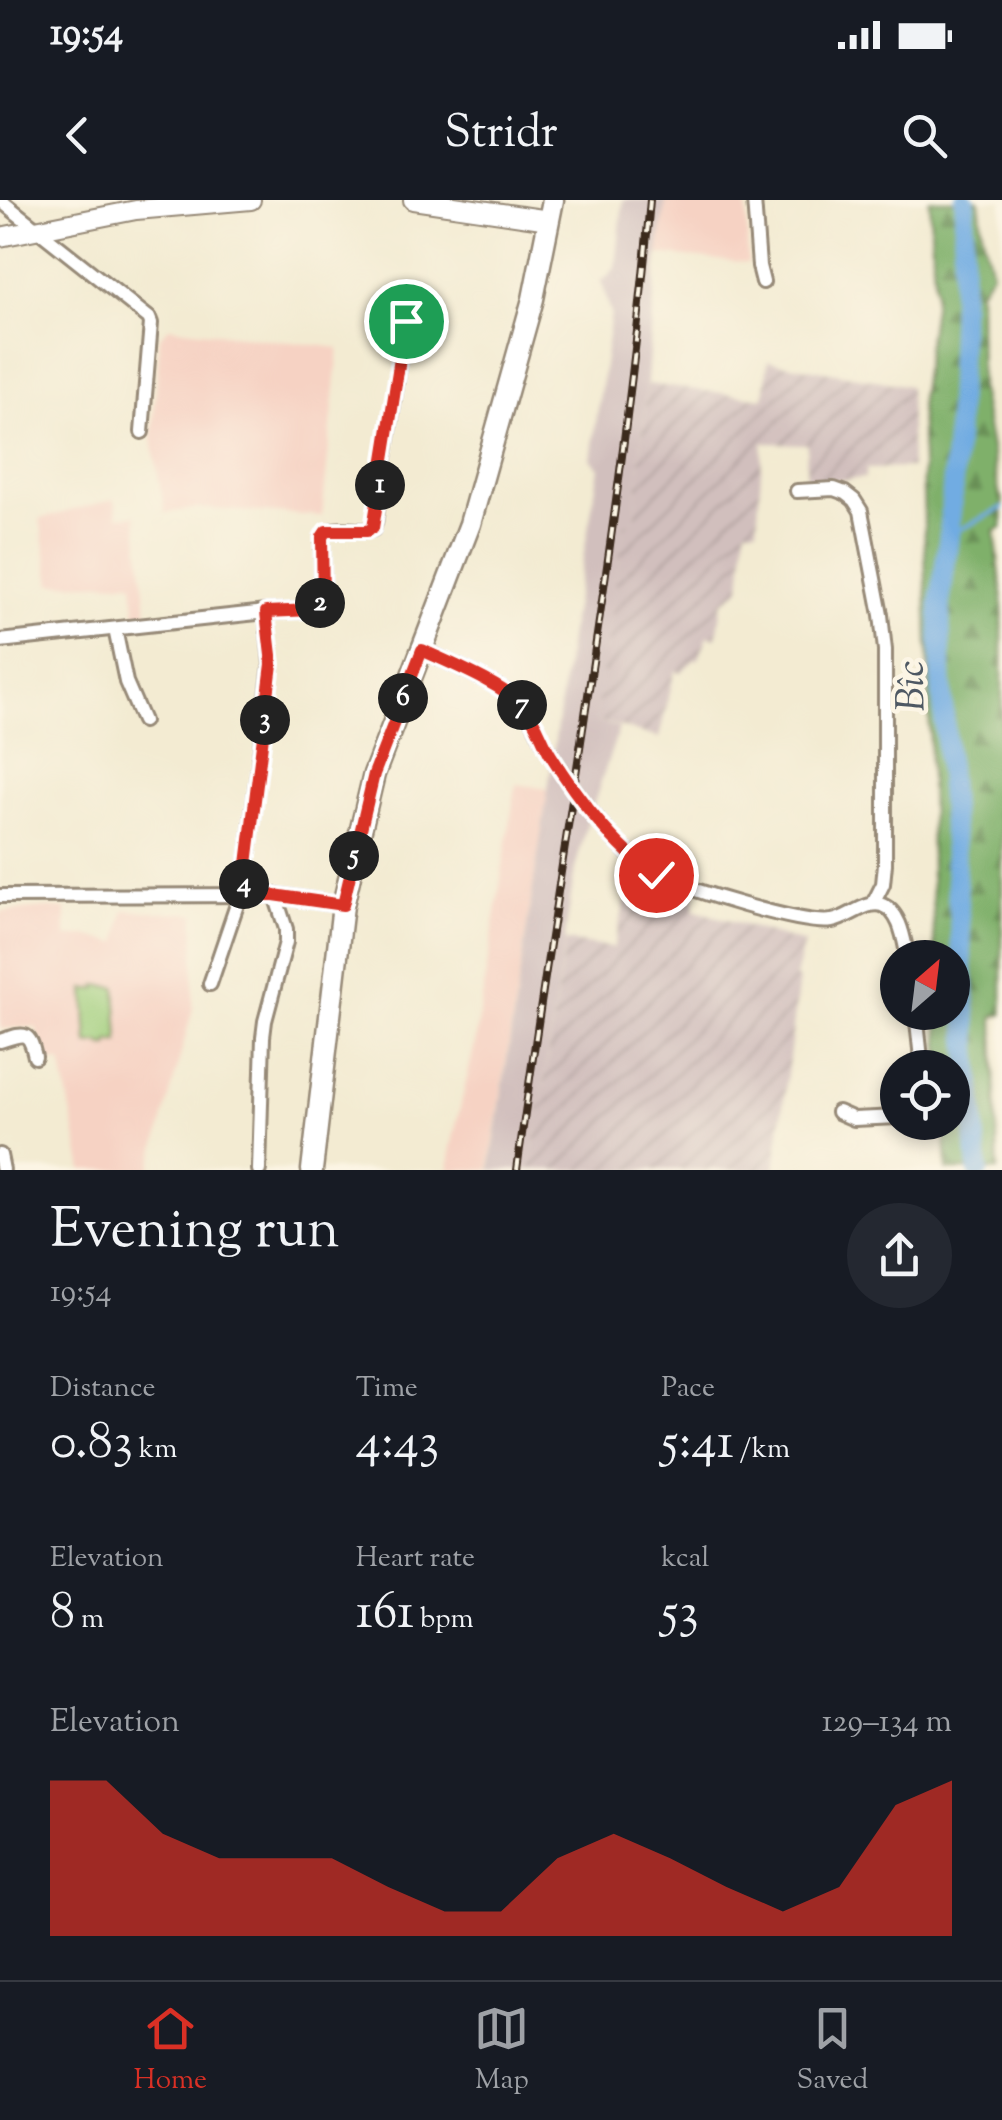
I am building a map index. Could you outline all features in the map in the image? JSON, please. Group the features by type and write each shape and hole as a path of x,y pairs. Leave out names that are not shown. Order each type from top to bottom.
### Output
{"main road":[{"path":"0,237 136,210 251,200"},
{"path":"312,1170 343,905 374,774 470,524 532,300 551,210 413,200"}],"street":[{"path":"0,200 149,318 142,432"},
{"path":"754,200 758,266 763,282"},
{"path":"0,640 313,610 323,600 322,537 326,531 373,528 406,321"},
{"path":"797,491 834,489 854,500 861,511 876,583 884,650 885,864 883,884 872,904"},
{"path":"210,984 245,880 272,664 266,612"},
{"path":"115,629 126,682 143,721"},
{"path":"422,650 522,705 575,791 638,864 656,875 716,896 812,921 833,921 872,904 888,908 904,940"},
{"path":"259,1170 263,1037 286,942 286,929 274,895"},
{"path":"0,896 274,895 343,905"},
{"path":"0,1041 20,1034 26,1036 31,1040 35,1058"},
{"path":"838,1112 854,1118 880,1117"},
{"path":"0,1156 3,1170"}],"shaded area":[{"path":"623,200 666,200 635,518 624,525 595,720 619,728 575,869 531,1170 490,1170 571,625 599,468 591,459 611,314 601,280 616,267"},
{"path":"666,200 746,200 748,263 658,254"},
{"path":"169,327 339,348 322,516 198,508 165,513 152,440 160,336"},
{"path":"768,361 909,386 911,468 866,469 865,478 816,482 806,480 807,444 763,443 757,528 746,528 741,588 722,603 717,638 708,636 698,660 681,672 675,671 659,738 595,720 624,525 635,518 647,384 764,398"},
{"path":"115,499 118,516 136,515 148,618 136,620 133,582 51,584 40,519"},
{"path":"516,784 548,789 489,1170 449,1170 475,1043"},
{"path":"632,876 696,894 694,910 804,943 796,973 799,979 775,1170 531,1170 565,941 613,948"},
{"path":"66,909 66,937 86,936 118,943 124,910 195,914 193,1008 150,1170 83,1170 61,1062 46,1063 36,1027 0,1029 0,912"}],"green space":[{"path":"929,200 979,200 992,272 979,291 980,388 1002,498 1002,528 995,531 1002,597 1002,1015 994,1016 998,1170 947,1170 945,1140 970,1140 970,1050 940,1050 939,1030 970,1030 970,940 934,940 920,399 935,292"},
{"path":"97,985 116,987 119,1042 109,1042 109,1046 88,1044 85,989 97,989"}],"waterway":[{"name":"Bîc","path":"965,200 956,439 940,604 941,677 978,1170"},
{"path":"949,535 1002,508"}],"railway":[{"path":"517,1170 624,444 650,200"}],"route":[{"path":"406,321 373,528 326,531 322,537 323,600 313,610 266,612 272,664 240,895 274,895 343,905 374,774 422,650 522,705 575,791 638,864 656,875"}]}
